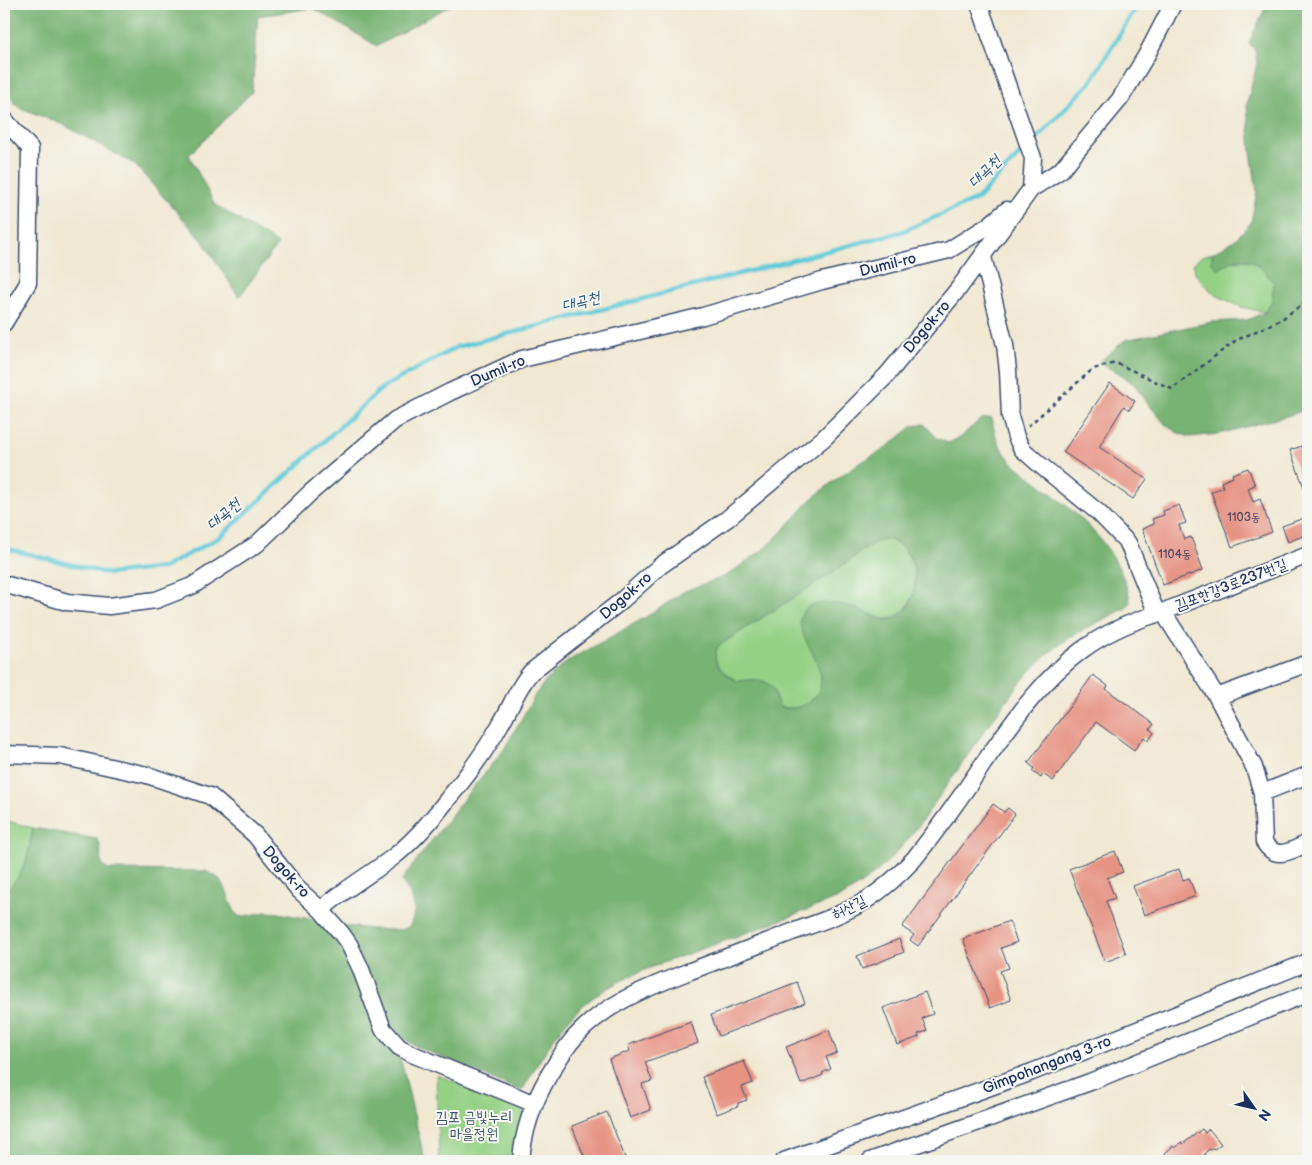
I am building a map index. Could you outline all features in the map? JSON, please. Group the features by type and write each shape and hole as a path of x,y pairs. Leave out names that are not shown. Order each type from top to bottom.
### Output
{"street":[{"path":"979,4 1032,155 1031,189"},
{"name":"Dogok-ro","path":"4,754 60,756 147,775 210,796 255,835 300,890 321,910 348,887 392,858 409,844 478,761 502,722 520,687 531,672 620,602 660,566 727,519 824,438 886,376 983,257 1031,189 1061,170 1120,99 1146,56 1173,4"},
{"path":"4,119 30,148 30,157 28,283 4,322"},
{"name":"Dumil-ro","path":"4,584 67,602 109,606 156,600 192,586 256,544 310,493 395,420 450,392 522,359 703,316 822,282 949,250 988,226 1031,189"},
{"path":"983,257 1005,345 1010,416 1016,437 1022,449 1099,513 1128,543 1160,613"},
{"name":"김포한강3로237번길","path":"1308,555 1160,613 1217,697 1254,767 1262,793 1263,834 1264,842 1268,849 1273,852 1284,853 1308,843"},
{"name":"허산길","path":"521,1161 525,1137 535,1104 562,1054 588,1024 616,1003 646,988 840,914 867,900 884,888 914,860 1014,722 1054,674 1097,640 1133,621 1160,613"},
{"path":"1217,697 1308,663"},
{"path":"1262,793 1308,775"},
{"path":"321,910 349,944 360,967 383,1029 399,1047 535,1104"},
{"name":"Gimpohangang 3-ro","path":"784,1161 1032,1072 1308,962"},
{"name":"Gimpohangang 3-ro","path":"870,1161 1090,1082 1308,993"}],"path":[{"path":"1308,182 1305,185 1308,190"},
{"path":"1016,437 1093,370 1116,362 1172,389 1235,341 1282,319 1308,300"}],"green space":[{"path":"4,4 453,4 377,46 313,8 258,16 252,92 189,155 215,205 278,244 239,297 202,240 134,164 62,124 18,107 4,89"},
{"path":"1267,4 1308,4 1308,409 1219,434 1190,437 1176,432 1165,424 1135,385 1119,373 1098,363 1125,340 1212,322 1247,320 1265,312 1272,301 1274,283 1258,265 1241,259 1235,260 1218,270 1211,261 1213,253 1233,241 1251,223 1257,191 1251,152 1247,104 1257,63 1255,50 1249,43"},
{"path":"1213,253 1211,261 1251,260 1264,271 1274,283 1272,301 1265,312 1241,307 1214,294 1196,275 1193,264 1202,256"},
{"path":"992,418 998,442 1013,463 1077,515 1104,545 1115,561 1124,580 1130,603 1126,608 1065,641 1032,669 999,711 900,849 874,874 841,897 654,966 622,980 593,997 563,1026 523,1089 519,1090 420,1048 396,1032 389,1024 342,926 392,930 404,929 409,926 412,921 414,907 410,894 402,881 469,792 503,751 543,684 559,668 573,658 646,617 685,591 726,576 768,546 813,498 831,483 856,465 882,451 913,426 924,424 937,438 948,443 959,438 981,419","holes":["883,539 897,543 907,553 913,566 915,580 913,595 908,607 899,616 884,620 855,608 831,603 815,604 801,615 801,626 821,678 819,690 809,702 795,708 780,707 774,692 767,683 758,680 737,681 719,667 715,658 718,646 827,576 872,544"]},
{"path":"883,539 895,543 905,550 911,561 915,574 915,587 911,599 905,610 889,619 879,618 838,604 809,606 814,644 822,679 818,693 808,703 794,708 780,707 774,692 767,683 758,680 737,681 719,667 715,658 718,646 827,576 872,544"},
{"path":"4,820 33,828 23,868 9,888 4,888"},
{"path":"33,828 97,839 102,864 109,870 205,871 220,880 235,912 240,917 266,912 321,921 349,956 385,1044 401,1060 425,1161 4,1161 4,888 9,888 15,882 23,868"},
{"name":"김포 금빛누리 마을정원","path":"436,1075 521,1105 525,1111 513,1154 493,1161 439,1161"}],"building":[{"path":"1110,383 1135,401 1129,410 1124,406 1099,447 1147,479 1133,499 1063,452"},
{"path":"1308,444 1308,498 1290,450"},
{"path":"1248,468 1255,485 1248,488 1253,502 1260,499 1272,532 1232,547 1211,492 1223,487 1221,482 1233,477 1232,474"},
{"path":"1179,505 1186,523 1179,525 1184,539 1191,537 1203,570 1163,585 1142,529 1154,524 1152,519 1164,515 1163,511"},
{"path":"1307,517 1308,534 1288,542 1282,526"},
{"path":"1093,675 1108,686 1106,689 1154,724 1150,729 1154,733 1148,741 1144,737 1134,750 1096,722 1053,781 1043,774 1041,778 1032,771 1034,768 1028,763"},
{"path":"993,804 1004,812 1008,808 1015,814 918,946 910,940 914,935 902,927"},
{"path":"1115,851 1123,872 1107,878 1115,898 1106,901 1126,954 1105,962 1069,869"},
{"path":"1179,869 1183,880 1189,878 1196,896 1144,915 1133,886"},
{"path":"1009,921 1017,942 1001,948 1009,968 1000,971 1011,1000 990,1008 963,939"},
{"path":"899,939 904,952 862,969 857,956"},
{"path":"797,982 805,1003 719,1036 711,1015"},
{"path":"925,992 933,1014 922,1018 927,1031 918,1034 919,1037 897,1045 883,1008"},
{"path":"691,1022 698,1043 645,1062 652,1081 642,1084 651,1110 630,1118 609,1059 630,1051 628,1045"},
{"path":"829,1030 837,1053 826,1057 831,1069 822,1073 823,1075 801,1084 786,1047"},
{"path":"744,1061 753,1083 742,1087 747,1100 738,1103 738,1106 717,1114 702,1077"},
{"path":"607,1112 626,1160 586,1161 572,1126"},
{"path":"1202,1129 1205,1133 1209,1129 1221,1144 1214,1149 1209,1149 1204,1154 1210,1161 1168,1161 1170,1159 1165,1153 1173,1146 1175,1148 1182,1142 1183,1144"}],"waterway":[{"name":"대곡천","path":"1032,143 1090,83 1138,4"},
{"name":"대곡천","path":"4,548 109,574 163,568 220,537 382,388 457,347 901,232 977,199 1026,148"}]}
